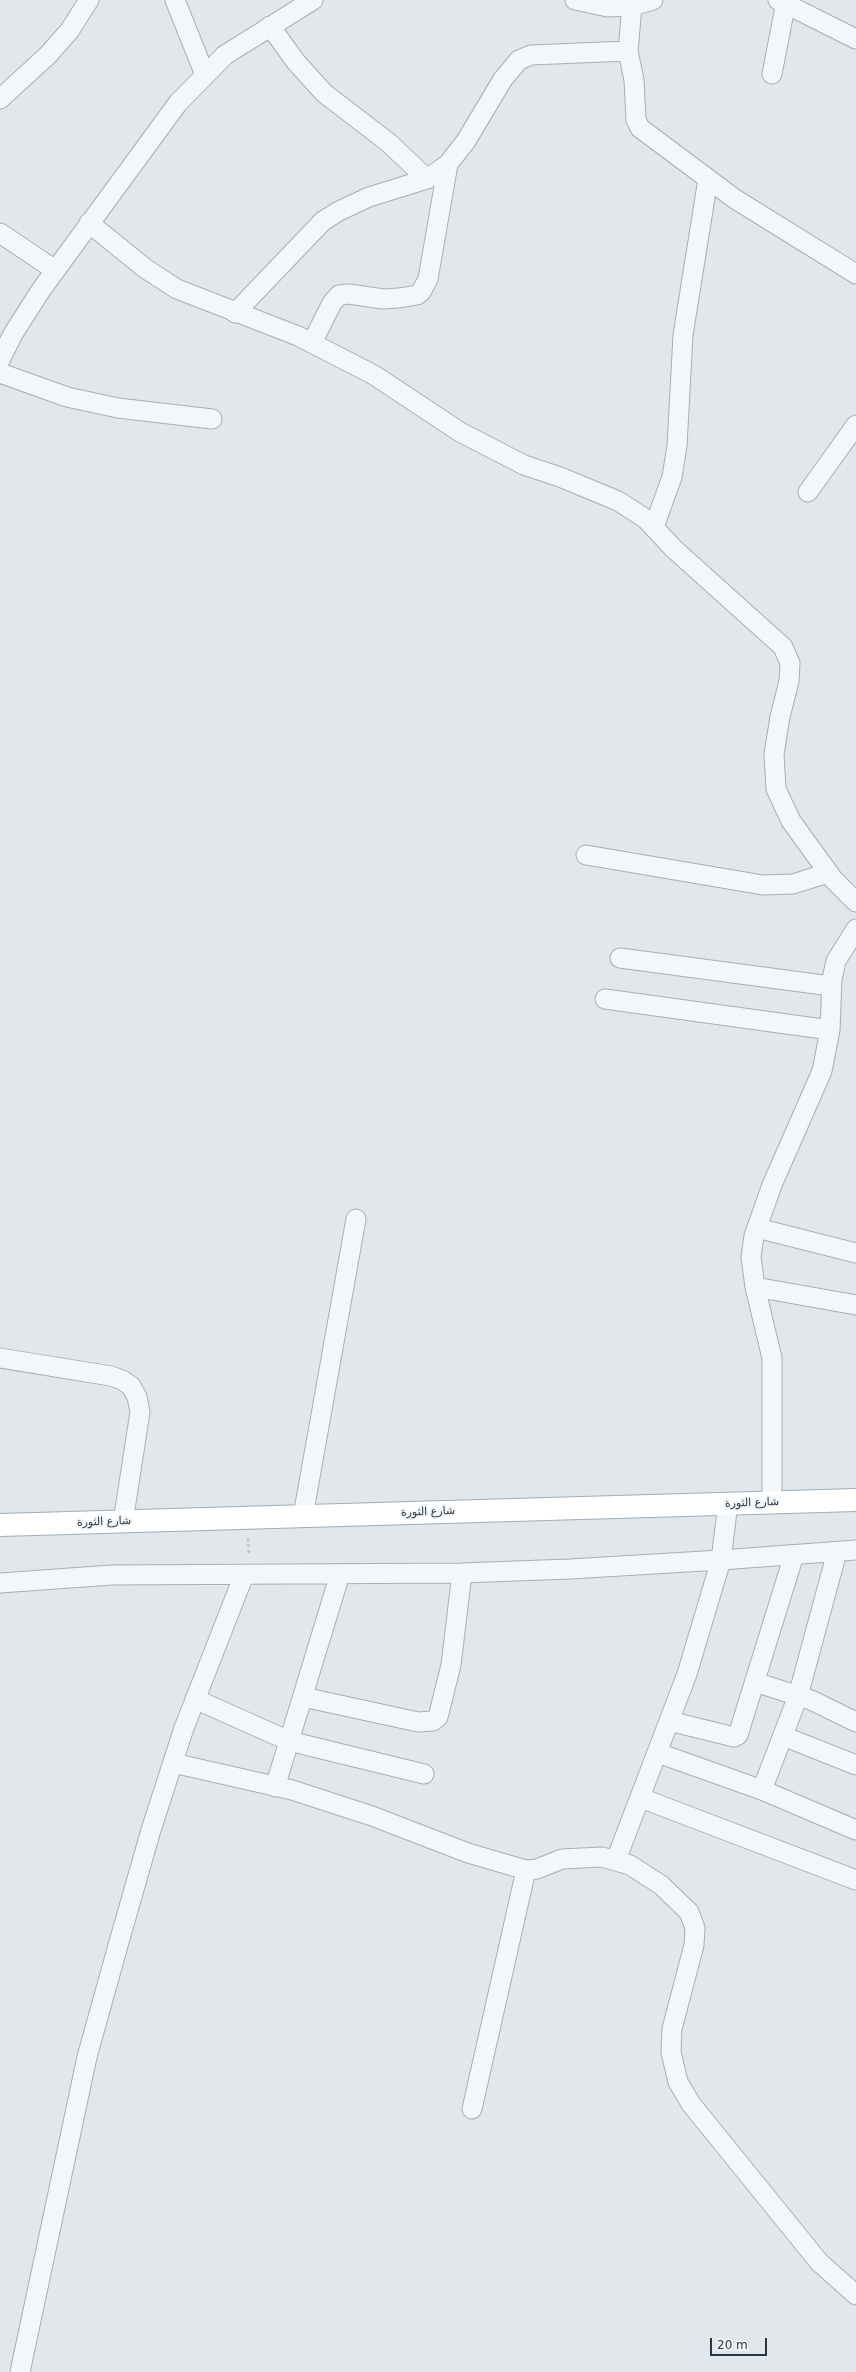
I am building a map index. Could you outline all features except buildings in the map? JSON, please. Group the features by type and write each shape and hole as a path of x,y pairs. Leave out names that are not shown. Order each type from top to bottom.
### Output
{"main road":[{"name":"شارع الثورة","path":"0,1525 856,1500"}],"street":[{"path":"0,99 48,55 70,30 89,0"},
{"path":"175,0 205,75"},
{"path":"0,360 13,334 55,270 178,103 225,55 313,0"},
{"path":"575,0 608,7 632,6 653,0"},
{"path":"772,74 782,1 856,39"},
{"path":"632,6 628,51 634,80 636,120 640,128 735,199 856,274"},
{"path":"270,26 296,62 324,92 389,143 428,179"},
{"path":"235,313 323,221 339,210 369,197 428,179 448,164 466,141 506,74 519,60 531,56 628,51"},
{"path":"312,343 332,303 339,295 348,294 383,299 417,295 421,292 428,279 448,164"},
{"path":"654,527 672,477 678,446 683,335 708,179"},
{"path":"89,223 146,269 177,289 312,343 374,375 460,432 524,465 560,476 618,501 635,511 654,527 679,554 783,647 790,663 789,680 780,717 774,754 776,789 791,821 828,873 856,902"},
{"path":"1,236 55,270"},
{"path":"0,373 67,397 118,408 212,419"},
{"path":"808,492 856,425"},
{"path":"586,855 763,885 778,886 793,884 828,873"},
{"path":"772,1502 772,1358 755,1287 751,1257 757,1228 772,1185 822,1071 830,1030 831,986 836,961 856,929"},
{"path":"620,958 831,986"},
{"path":"605,999 830,1030"},
{"path":"303,1516 356,1219"},
{"path":"757,1228 856,1253"},
{"path":"755,1287 856,1305"},
{"path":"0,1358 111,1376 122,1380 130,1386 137,1397 140,1412 122,1522"},
{"path":"616,1860 641,1798 687,1674 721,1560 728,1504"},
{"path":"0,1583 112,1576 462,1573 570,1569 856,1550"},
{"path":"762,1790 798,1696 837,1552"},
{"path":"669,1721 737,1737 794,1555"},
{"path":"302,1697 418,1722 433,1721 438,1718 451,1665 462,1573"},
{"path":"275,1787 340,1574"},
{"path":"20,2372 87,2057 151,1830 196,1699 247,1575"},
{"path":"755,1682 798,1696 856,1722"},
{"path":"196,1699 289,1741 424,1774"},
{"path":"783,1736 856,1765"},
{"path":"658,1753 762,1790 856,1830"},
{"path":"173,1763 275,1787 372,1816 468,1853 526,1870 537,1869 562,1859 602,1857 616,1860 646,1873 689,1912 695,1928 694,1945 672,2029 670,2052 681,2087 691,2104 819,2262 856,2295"},
{"path":"641,1798 856,1880"},
{"path":"472,2109 526,1870"}],"path":[{"path":"247,1575 248,1518"}]}
